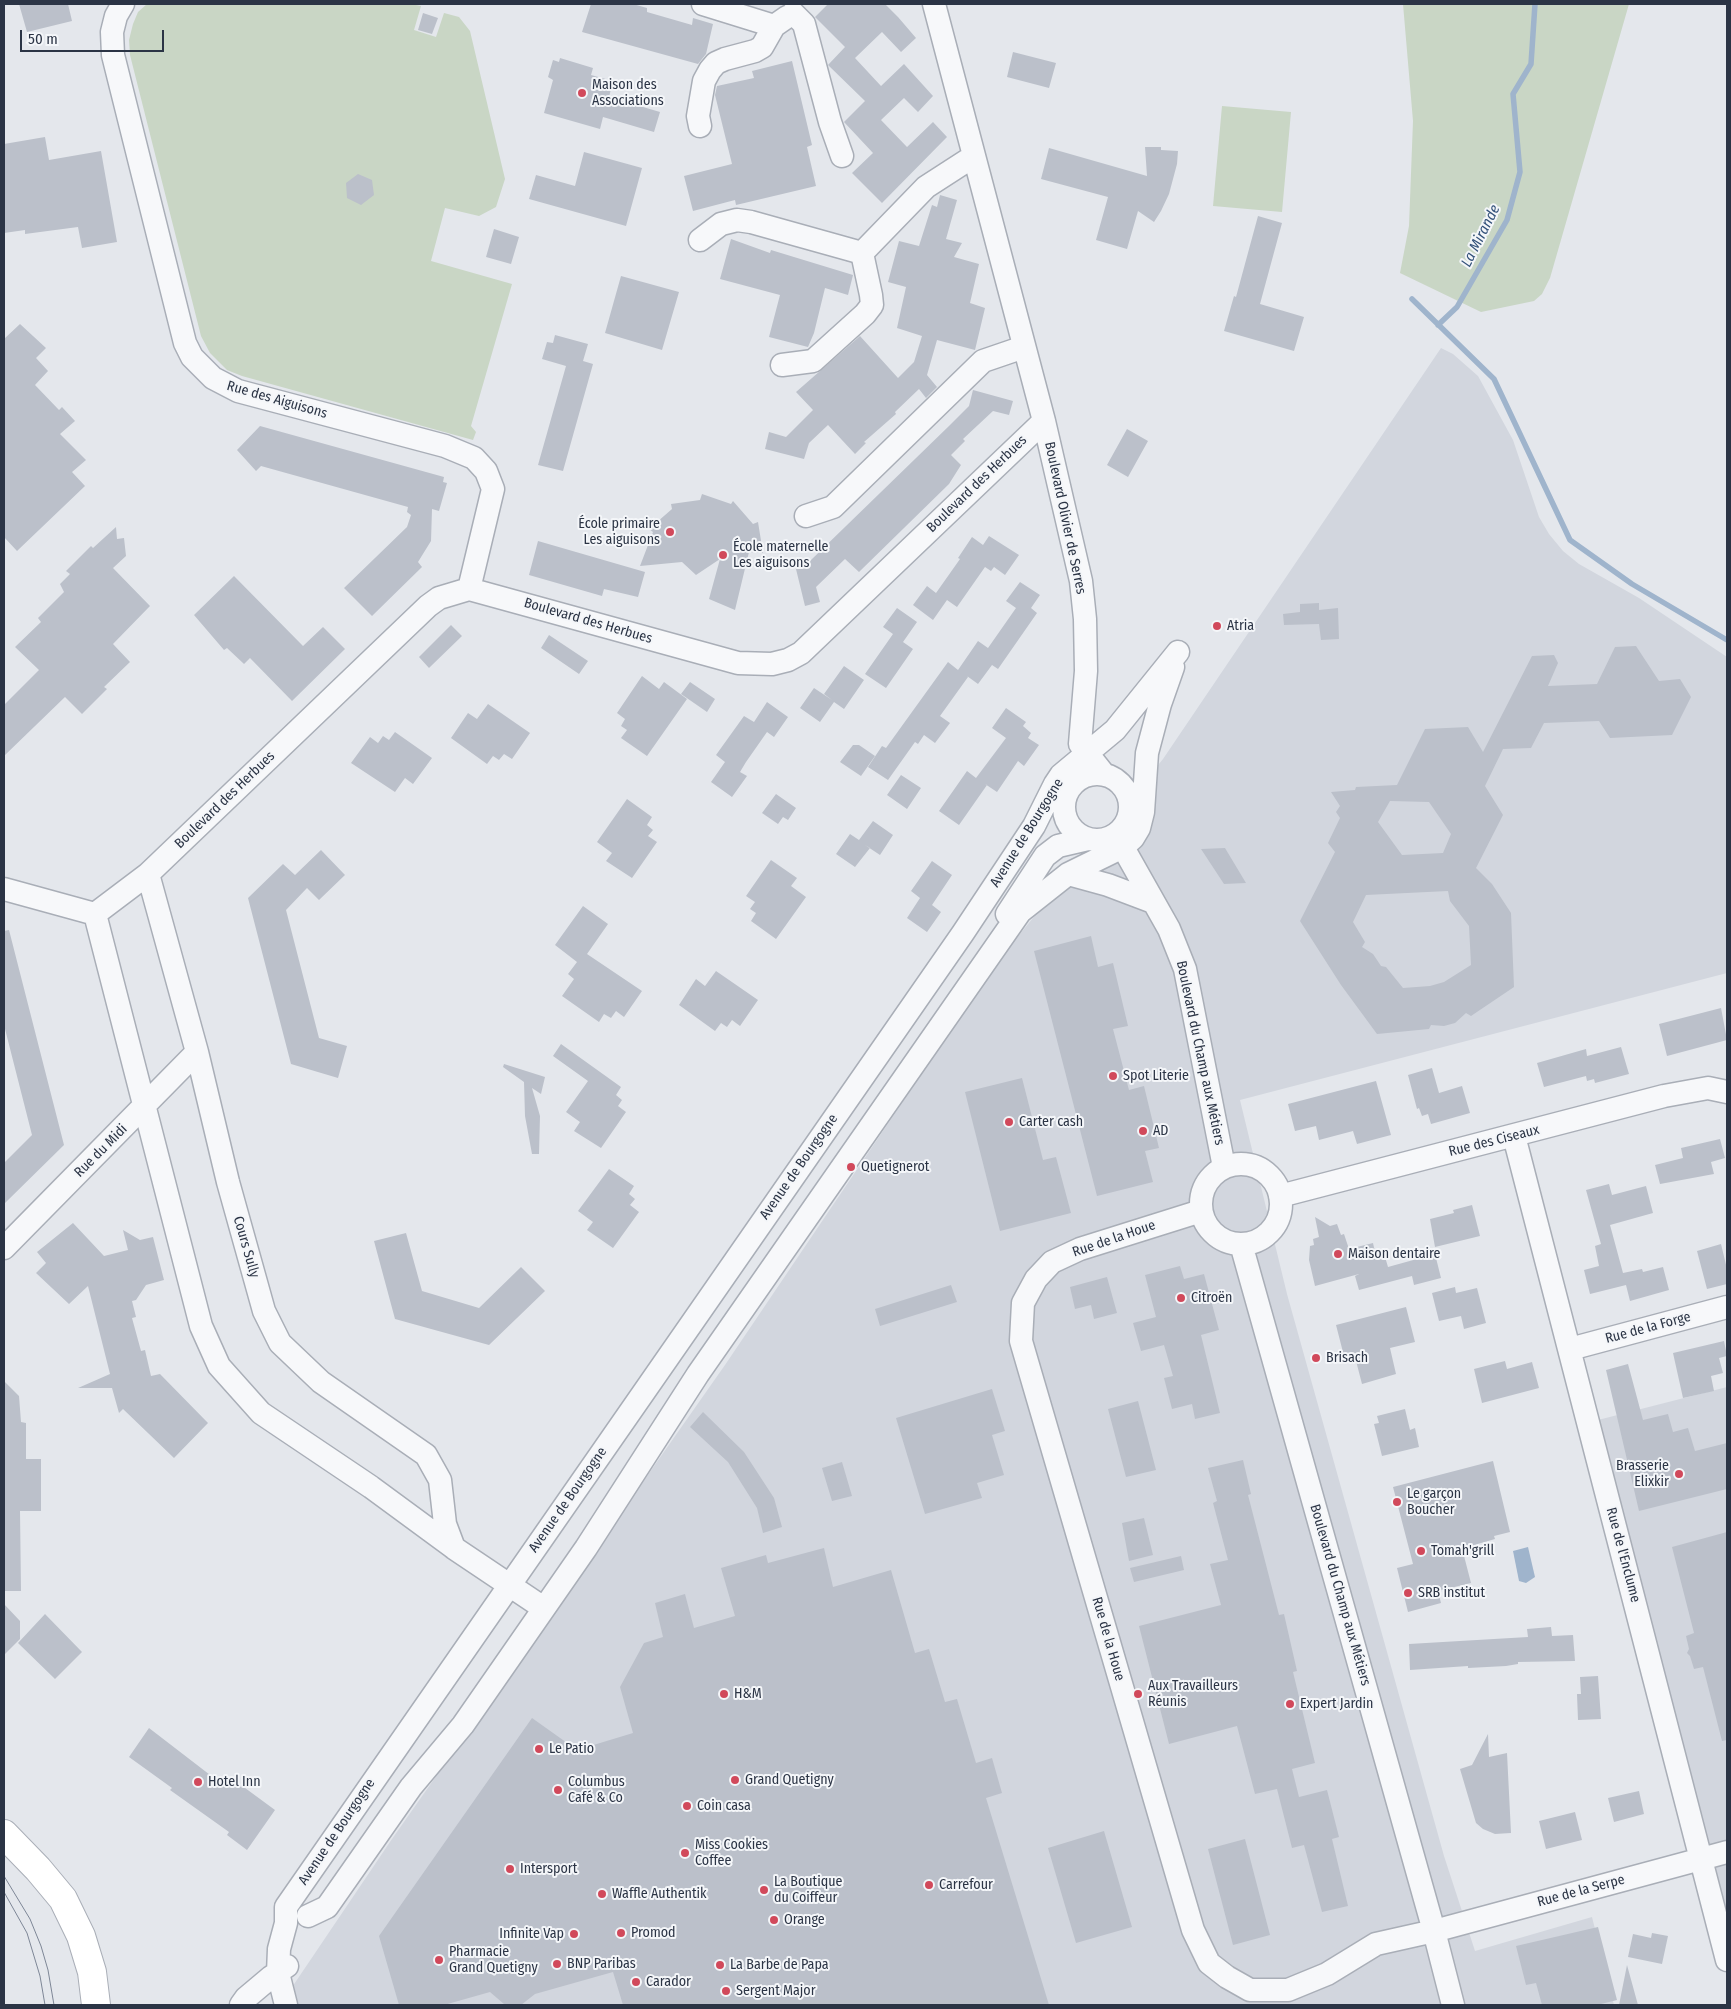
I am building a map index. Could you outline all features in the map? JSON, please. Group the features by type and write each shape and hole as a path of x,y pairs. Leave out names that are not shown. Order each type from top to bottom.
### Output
{"main road":[{"path":"4,1834 38,1869 63,1899 81,1936 92,1972 96,2005"},
{"path":"38,1869 71,1948 80,2005"}],"street":[{"name":"Rue des Aiguisons","path":"124,4 116,16 112,32 113,56 185,344 192,357 213,378 238,391 445,446 474,458 486,471 493,489 469,588"},
{"path":"703,4 774,26"},
{"name":"Boulevard Olivier de Serres","path":"934,4 1044,421 1081,581 1086,672 1081,754 1068,792"},
{"path":"700,126 698,116 704,82 710,70 716,63 725,58 754,51 762,47 774,26 798,8 830,122 842,156"},
{"path":"862,253 926,187 974,156"},
{"path":"700,240 721,224 737,220 862,253"},
{"path":"782,365 813,361 865,314 872,304 872,294 862,253"},
{"path":"806,516 833,507 983,361 1024,347"},
{"name":"Boulevard des Herbues","path":"94,914 148,874 428,606 439,598 469,588 738,662 772,664 788,660 801,654 1044,421"},
{"name":"Avenue de Bourgogne","path":"285,2001 278,1949 286,1923 465,1662 512,1587 963,934 1034,826 1061,775 1081,754 1115,730 1178,652 1160,704 1147,752 1143,812 1139,828 1068,874 1020,912 698,1374 586,1548 463,1725 411,1787 327,1907 308,1916"},
{"path":"1081,754 1103,773 1114,777 1129,794 1130,817 1119,841 1088,839 1070,827 1064,807 1068,792 1085,775 1103,773"},
{"name":"Avenue de Bourgogne","path":"512,1587 910,1027 1068,792"},
{"name":"Avenue de Bourgogne","path":"282,1971 296,1933 352,1851 557,1576 714,1331 995,932 1045,856 1058,846 1088,839"},
{"name":"Boulevard du Champ aux Métiers","path":"1119,841 1169,929 1185,969 1224,1167"},
{"name":"Cours Sully","path":"148,874 197,1052 228,1182 264,1312 280,1343 321,1382 426,1455 440,1480 445,1524 454,1548"},
{"path":"1068,874 1108,885 1153,902"},
{"path":"4,889 94,914 201,1326 219,1366 261,1413 371,1487 454,1548 536,1603"},
{"name":"Rue du Midi","path":"4,1248 144,1108 197,1052"},
{"name":"Rue des Ciseaux","path":"1280,1196 1664,1096 1717,1090"},
{"name":"Rue de l'Enclume","path":"1514,1136 1727,1960"},
{"path":"1238,1163 1253,1165 1265,1172 1275,1183 1280,1196 1280,1210 1276,1224 1261,1238 1241,1244 1227,1242 1215,1235 1206,1224 1201,1211 1201,1198 1205,1185 1213,1174 1224,1167 1238,1163"},
{"name":"Rue de la Houe","path":"1201,1211 1080,1249 1052,1262 1036,1279 1023,1303 1021,1341 1193,1930 1209,1963 1227,1978 1250,1990 1288,1990 1327,1974 1376,1944 1434,1931"},
{"name":"Boulevard du Champ aux Métiers","path":"1241,1244 1434,1931 1453,2005"},
{"name":"Rue de la Forge","path":"1570,1349 1727,1307"},
{"name":"Rue de la Serpe","path":"1434,1931 1727,1852"},
{"path":"244,2002 282,1971"}],"shaded area":[{"path":"1441,348 1453,354 1478,376 1513,440 1539,517 1549,534 1563,551 1579,564 1639,598 1727,657 1727,973 1240,1100 1287,1294 1444,1856 1475,1951 1592,1917 1614,2005 280,2005 392,1839 725,1365 997,962 1163,759"},
{"path":"1727,1387 1727,1924 1598,1420"}],"green space":[{"path":"147,4 411,4 421,6 414,30 436,37 444,13 459,17 470,31 505,179 496,207 479,216 445,208 431,261 512,284 471,426 476,432 473,440 242,376 227,370 210,353 201,336 130,55 129,40 133,24 138,12"},
{"path":"1403,4 1629,4 1550,278 1542,294 1534,301 1481,312 1400,273 1409,226 1413,121"},
{"path":"1222,106 1291,112 1282,212 1213,206"}],"water":[{"path":"1528,1547 1535,1577 1526,1583 1519,1581 1513,1551"}],"building":[{"path":"19,4 68,4 72,21 27,32"},
{"path":"591,4 633,4 647,8 647,12 692,25 693,18 713,24 706,54 698,64 582,32"},
{"path":"828,4 885,4 898,17 916,38 901,52 882,32 855,58 881,86 904,64 933,96 918,112 904,98 881,120 907,147 933,122 947,137 882,203 852,173 873,153 844,122 865,101 828,65 845,47 815,17"},
{"path":"423,13 438,18 432,34 418,30"},
{"path":"1013,52 1056,63 1049,88 1007,77"},
{"name":"Maison des Associations","path":"560,58 593,68 591,75 613,81 609,97 660,112 654,132 603,117 600,129 544,113 553,80 548,77 553,60 559,62"},
{"path":"792,61 812,145 807,147 816,186 736,205 735,200 693,211 684,176 732,164 715,95 717,86 754,78 752,71"},
{"path":"45,137 49,160 101,151 117,242 82,248 78,227 25,234 25,230 4,233 4,144"},
{"path":"1145,147 1161,147 1161,150 1178,151 1177,164 1169,194 1161,211 1154,222 1138,211 1127,249 1096,240 1108,197 1041,179 1049,148 1147,176"},
{"path":"584,152 642,168 626,226 529,199 536,175 575,186"},
{"path":"358,174 372,180 374,195 361,205 347,198 346,183"},
{"path":"940,195 957,200 946,239 962,243 954,257 979,264 970,303 985,308 975,350 937,340 927,375 937,387 926,398 919,389 895,412 896,414 864,442 866,443 855,454 828,425 809,443 804,459 765,449 769,432 786,437 813,410 796,392 860,336 898,378 914,362 922,336 897,328 906,287 888,282 899,241 919,246 932,205 937,207"},
{"path":"1258,216 1282,223 1260,304 1304,317 1294,351 1224,331 1234,296 1236,297"},
{"path":"494,229 519,237 511,264 486,257"},
{"path":"731,239 770,253 771,250 853,275 848,295 825,288 814,333 808,347 769,337 780,295 720,279"},
{"path":"621,276 679,292 662,350 605,333"},
{"path":"20,324 46,348 36,358 48,371 35,385 59,410 62,407 75,421 60,434 86,460 72,472 85,486 17,551 4,537 4,339"},
{"path":"555,335 588,344 583,361 593,364 563,471 538,465 566,366 542,359 547,342 553,343"},
{"path":"973,390 1013,401 1009,415 993,411 963,439 965,441 951,455 961,465 949,484 859,572 845,559 816,587 820,602 805,606 795,565 811,560 950,425 969,406"},
{"path":"260,426 444,477 443,482 447,483 439,511 432,509 431,541 418,562 422,567 372,616 344,588 407,527 411,515 407,512 408,507 261,466 256,471 237,450"},
{"path":"1127,429 1148,441 1128,477 1107,465"},
{"path":"702,494 731,504 733,501 753,524 758,522 763,553 749,552 735,610 709,599 720,559 696,575 682,562 640,566 653,532 649,529 672,509 671,504 700,500"},
{"path":"116,527 117,539 124,538 126,556 113,568 150,606 113,644 130,662 104,687 107,689 82,714 65,697 4,756 4,705 39,670 15,647 41,622 38,618 64,592 60,584 70,574 66,571 91,546 93,548"},
{"path":"989,536 1019,555 1005,575 994,567 991,571 985,567 957,607 947,600 933,620 913,605 927,586 936,593 960,559 958,558 972,537 983,545"},
{"path":"538,541 645,572 638,597 604,589 602,596 529,575"},
{"path":"234,576 303,646 323,627 345,649 292,701 250,658 244,664 227,648 224,650 194,615"},
{"path":"1020,582 1040,595 1031,608 1037,613 998,669 992,665 978,684 967,676 940,716 950,723 935,743 924,735 918,744 915,742 888,780 868,767 882,746 886,748 948,662 958,670 978,641 988,648 1016,608 1006,601"},
{"path":"1319,603 1319,610 1338,608 1339,639 1321,640 1319,624 1284,625 1283,614 1300,612 1300,604"},
{"path":"897,608 917,622 903,642 913,649 886,688 865,674 893,634 883,627"},
{"path":"451,625 462,636 429,668 419,657"},
{"path":"549,635 588,661 579,674 541,648"},
{"path":"1636,646 1659,681 1680,679 1691,697 1672,735 1610,738 1599,721 1544,723 1531,748 1503,749 1485,786 1503,815 1476,868 1492,884 1511,913 1514,987 1471,1016 1466,1013 1455,1023 1444,1026 1431,1025 1429,1029 1377,1034 1341,985 1300,921 1335,852 1328,843 1340,818 1336,812 1340,806 1331,792 1355,790 1356,787 1397,785 1425,729 1468,727 1483,752 1532,656 1554,655 1558,663 1548,686 1597,684 1615,647","holes":["1390,801 1429,802 1451,834 1443,853 1402,855 1378,822","1448,891 1450,901 1469,926 1471,965 1444,982 1430,986 1403,988 1386,967 1381,966 1373,954 1362,947 1365,942 1353,922 1366,895"]},
{"path":"844,666 864,680 844,709 834,702 820,722 800,708 814,688 832,700 824,694"},
{"path":"642,676 659,689 664,682 687,699 647,756 621,738 627,730 621,726 625,719 617,713"},
{"path":"690,682 715,699 707,712 681,694"},
{"path":"767,702 788,717 774,737 767,732 746,762 740,772 747,776 732,797 711,782 725,762 716,755 744,716 754,722"},
{"path":"488,704 530,733 512,759 504,754 499,760 493,756 487,764 451,738 468,713 477,719"},
{"path":"1006,708 1026,722 1023,726 1031,733 1028,738 1039,745 1024,766 1018,761 997,792 987,785 959,825 939,811 967,771 976,778 1006,738 992,728"},
{"path":"395,732 432,758 413,784 405,778 395,792 351,763 370,737 378,743 383,736 389,740"},
{"path":"853,745 859,745 875,756 861,776 840,762"},
{"path":"901,775 921,788 907,809 887,795"},
{"path":"776,794 796,808 788,820 783,817 778,824 762,813"},
{"path":"627,799 652,817 647,825 653,830 648,836 657,842 632,878 606,861 612,853 597,842"},
{"path":"873,821 893,835 880,855 870,848 855,867 836,854 850,834 859,840"},
{"path":"1225,848 1246,883 1224,884 1201,849"},
{"path":"321,850 345,875 319,900 307,888 286,910 319,1038 347,1046 338,1078 291,1064 248,898 283,864 295,875"},
{"path":"771,860 797,878 791,886 806,897 776,939 751,921 756,913 750,909 755,902 746,896"},
{"path":"932,861 952,875 932,905 941,912 927,932 907,918 920,898 911,891"},
{"path":"583,906 608,924 587,954 642,991 624,1017 616,1011 611,1018 604,1014 599,1022 562,996 574,979 568,974 577,962 555,945"},
{"path":"9,930 64,1145 4,1204 4,1163 32,1135 4,1025 4,931"},
{"path":"1091,936 1098,967 1113,963 1128,1026 1113,1029 1129,1090 1144,1086 1159,1148 1145,1151 1153,1182 1097,1196 1034,951"},
{"path":"716,971 758,1000 740,1026 732,1020 727,1027 721,1023 715,1031 679,1005 696,979 705,986"},
{"path":"1721,1008 1727,1040 1667,1056 1659,1024"},
{"path":"561,1044 621,1087 616,1095 622,1100 618,1106 626,1112 601,1148 574,1131 580,1122 566,1112 588,1081 553,1056"},
{"path":"1621,1047 1629,1074 1595,1083 1594,1079 1587,1081 1586,1076 1544,1087 1537,1063 1586,1049 1587,1056"},
{"path":"504,1064 545,1077 541,1094 532,1088 540,1116 539,1154 532,1154 525,1116 524,1082 503,1067"},
{"path":"1432,1068 1439,1093 1462,1086 1470,1113 1431,1124 1428,1114 1422,1116 1419,1108 1417,1109 1408,1075"},
{"path":"1022,1078 1043,1160 1056,1157 1071,1213 1000,1231 965,1092"},
{"path":"1376,1081 1391,1135 1357,1144 1353,1131 1319,1140 1316,1126 1295,1131 1288,1104"},
{"path":"1720,1139 1725,1158 1711,1162 1714,1174 1660,1184 1655,1165 1683,1158 1681,1148"},
{"path":"609,1169 634,1186 629,1194 635,1199 630,1205 639,1212 613,1248 587,1230 593,1222 578,1211"},
{"path":"1609,1184 1612,1195 1646,1186 1653,1213 1610,1225 1623,1273 1642,1269 1643,1272 1663,1267 1669,1290 1630,1301 1626,1285 1590,1294 1584,1270 1599,1266 1595,1246 1601,1244 1586,1190"},
{"path":"1472,1205 1480,1236 1435,1247 1430,1219 1454,1213 1453,1210"},
{"path":"1315,1217 1330,1226 1337,1224 1341,1235 1344,1234 1349,1249 1373,1243 1375,1252 1383,1250 1388,1267 1435,1254 1441,1278 1414,1285 1412,1276 1359,1290 1355,1276 1359,1274 1315,1286 1309,1260 1310,1246 1314,1245 1313,1239 1319,1237"},
{"path":"73,1223 104,1256 128,1250 123,1230 140,1240 153,1237 164,1280 146,1285 136,1300 132,1301 136,1317 132,1318 141,1351 145,1350 151,1376 160,1374 208,1423 174,1458 123,1409 119,1413 112,1388 78,1388 110,1374 88,1286 69,1304 36,1273 46,1263 37,1252"},
{"path":"406,1233 422,1291 479,1308 521,1267 545,1291 489,1345 395,1319 374,1241"},
{"path":"1721,1244 1727,1269 1727,1284 1707,1289 1697,1251"},
{"name":"Citroën","path":"1180,1266 1184,1279 1204,1274 1219,1330 1201,1335 1220,1413 1195,1419 1192,1404 1172,1409 1164,1378 1173,1376 1164,1345 1141,1351 1133,1323 1156,1317 1145,1275"},
{"path":"1107,1277 1117,1313 1094,1319 1091,1305 1075,1309 1070,1287"},
{"path":"951,1285 957,1302 880,1326 875,1309"},
{"path":"1455,1287 1456,1293 1477,1288 1486,1323 1464,1329 1461,1316 1439,1321 1432,1293"},
{"path":"1406,1307 1415,1342 1390,1348 1396,1374 1362,1384 1355,1357 1345,1360 1336,1325"},
{"path":"1724,1341 1727,1356 1719,1358 1723,1373 1711,1376 1714,1391 1683,1398 1673,1353"},
{"path":"1505,1361 1507,1369 1532,1362 1539,1388 1482,1403 1474,1369"},
{"path":"1628,1364 1643,1420 1668,1414 1673,1432 1688,1428 1695,1451 1727,1443 1727,1489 1639,1511 1606,1370"},
{"path":"4,1381 19,1396 21,1422 26,1423 26,1459 41,1459 41,1511 20,1511 21,1591 4,1591"},
{"path":"992,1389 1005,1431 992,1435 1004,1475 977,1483 982,1498 925,1514 896,1418"},
{"path":"1138,1401 1156,1470 1126,1477 1108,1409"},
{"path":"1405,1409 1410,1430 1415,1428 1419,1447 1382,1456 1374,1424 1379,1423 1377,1416"},
{"path":"703,1412 744,1452 774,1498 782,1527 763,1533 757,1508 728,1462 690,1427"},
{"path":"1243,1460 1251,1494 1248,1495 1279,1615 1284,1614 1297,1671 1293,1672 1315,1763 1292,1769 1299,1797 1327,1790 1339,1837 1332,1839 1348,1906 1322,1912 1304,1845 1292,1848 1277,1789 1255,1794 1237,1726 1169,1744 1139,1626 1221,1605 1210,1564 1228,1560 1213,1503 1217,1501 1208,1468"},
{"path":"1493,1461 1510,1532 1494,1536 1495,1539 1474,1545 1475,1549 1463,1552 1471,1583 1438,1591 1441,1603 1408,1612 1397,1568 1413,1564 1393,1487"},
{"path":"842,1462 852,1496 832,1501 822,1468"},
{"path":"1144,1518 1153,1555 1129,1561 1122,1523"},
{"path":"1727,1532 1727,1740 1722,1741 1703,1667 1694,1669 1690,1656 1687,1653 1689,1649 1686,1636 1694,1633 1672,1547"},
{"name":"Grand Quetigny","path":"824,1548 833,1587 891,1570 915,1653 929,1649 945,1702 957,1699 976,1763 992,1758 1002,1793 986,1798 1049,2005 623,2005 613,1972 535,1994 521,2005 504,2004 490,1992 444,2005 399,2005 379,1936 532,1718 577,1750 633,1733 620,1687 644,1643 663,1637 655,1603 685,1594 694,1628 735,1616 721,1568 766,1555 768,1563"},
{"path":"1181,1556 1184,1570 1134,1582 1130,1568"},
{"path":"4,1604 20,1621 20,1639 4,1655"},
{"path":"45,1614 82,1652 55,1679 18,1643"},
{"path":"1551,1627 1552,1636 1573,1635 1575,1661 1518,1662 1518,1664 1506,1666 1468,1668 1468,1666 1410,1670 1409,1644 1528,1637 1527,1629"},
{"path":"1598,1676 1601,1719 1578,1720 1577,1694 1581,1694 1580,1677"},
{"path":"149,1728 227,1788 231,1782 238,1788 241,1785 275,1810 247,1850 227,1835 229,1832 170,1790 172,1788 129,1757"},
{"path":"1488,1734 1489,1757 1507,1753 1511,1833 1495,1834 1483,1829 1476,1823 1460,1769 1472,1765"},
{"path":"1639,1791 1644,1814 1614,1822 1608,1798"},
{"path":"1575,1812 1582,1840 1546,1849 1539,1821"},
{"path":"1104,1831 1132,1927 1076,1943 1048,1848"},
{"path":"1245,1839 1270,1935 1233,1945 1208,1849"},
{"path":"1598,1927 1617,2000 1597,2005 1542,2005 1536,1983 1526,1985 1516,1946"},
{"path":"1652,1933 1668,1936 1662,1964 1628,1957 1633,1934 1651,1938"},
{"path":"1627,1965 1638,2005 1619,2005"}],"waterway":[{"name":"La Mirande","path":"1438,325 1457,307 1507,220 1520,172 1513,94 1531,64 1535,4"},
{"path":"1412,299 1494,379 1570,540 1632,584 1727,640"}],"tram line":[{"path":"4,1876 30,1919 41,1946 48,1970 54,2005"},
{"path":"4,1892 27,1933 40,1976 45,2005"}],"place":[{"name":"Maison des Associations","path":"582,93"},
{"name":"École primaire Les aiguisons","path":"670,532"},
{"name":"École maternelle Les aiguisons","path":"723,555"},
{"name":"Atria","path":"1217,626"},
{"name":"Spot Literie","path":"1113,1076"},
{"name":"Carter cash","path":"1009,1122"},
{"name":"AD","path":"1143,1131"},
{"name":"Quetignerot","path":"851,1167"},
{"name":"Maison dentaire","path":"1338,1254"},
{"name":"Citroën","path":"1181,1298"},
{"name":"Brisach","path":"1316,1358"},
{"name":"Brasserie Elixkir","path":"1679,1474"},
{"name":"Le garçon Boucher","path":"1397,1502"},
{"name":"Tomah'grill","path":"1421,1551"},
{"name":"SRB institut","path":"1408,1593"},
{"name":"H&M","path":"724,1694"},
{"name":"Aux Travailleurs Réunis","path":"1138,1694"},
{"name":"Expert Jardin","path":"1290,1704"},
{"name":"Le Patio","path":"539,1749"},
{"name":"Grand Quetigny","path":"735,1780"},
{"name":"Hotel Inn","path":"198,1782"},
{"name":"Columbus Café & Co","path":"558,1790"},
{"name":"Coin casa","path":"687,1806"},
{"name":"Miss Cookies Coffee","path":"685,1853"},
{"name":"Intersport","path":"510,1869"},
{"name":"Carrefour","path":"929,1885"},
{"name":"La Boutique du Coiffeur","path":"764,1890"},
{"name":"Waffle Authentik","path":"602,1894"},
{"name":"Orange","path":"774,1920"},
{"name":"Promod","path":"621,1933"},
{"name":"Infinite Vap","path":"574,1934"},
{"name":"Pharmacie Grand Quetigny","path":"439,1960"},
{"name":"BNP Paribas","path":"557,1964"},
{"name":"La Barbe de Papa","path":"720,1965"},
{"name":"Carador","path":"636,1982"},
{"name":"Sergent Major","path":"726,1991"}]}
